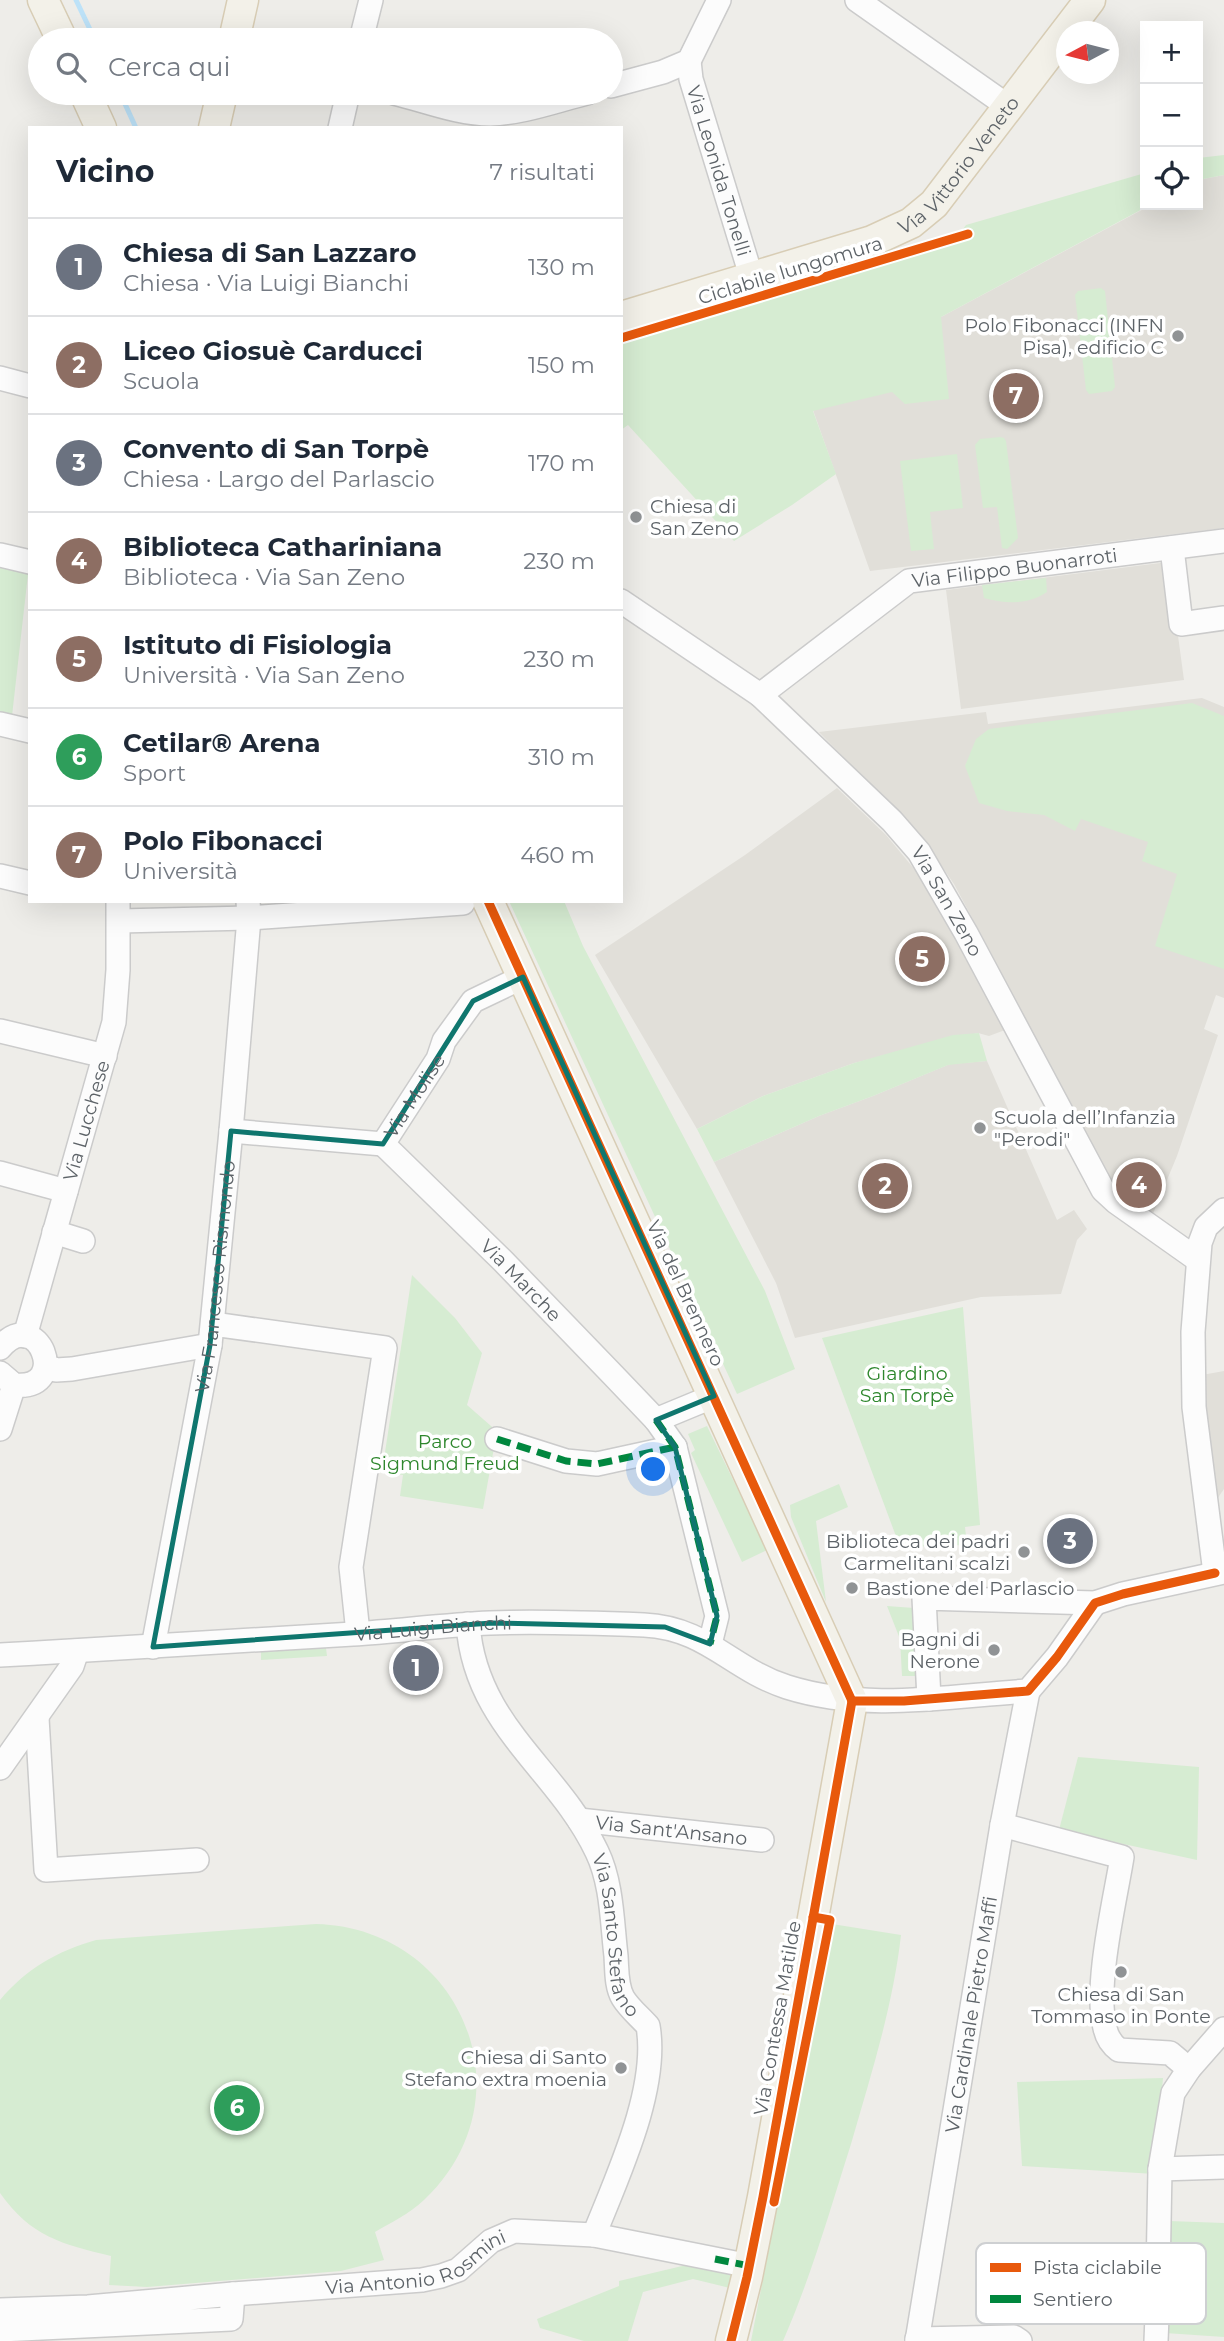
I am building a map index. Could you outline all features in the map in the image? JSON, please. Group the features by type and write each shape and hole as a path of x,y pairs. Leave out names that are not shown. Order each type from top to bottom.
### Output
{"main road":[{"path":"43,0 56,28"},
{"path":"237,28 243,0"},
{"name":"Via Vittorio Veneto","path":"623,316 873,242 911,223 934,204 1090,0"},
{"path":"90,105 100,126"},
{"path":"214,126 219,105"},
{"name":"Via del Brennero","path":"476,903 523,977 852,1700"},
{"name":"Via Contessa Matilde","path":"731,2341 750,2266 852,1700"}],"street":[{"path":"364,28 371,0"},
{"path":"623,83 663,72 689,61 719,0"},
{"path":"863,2 1009,107"},
{"name":"Via Leonida Tonelli","path":"689,61 691,79 752,279"},
{"path":"340,126 345,105"},
{"path":"442,105 470,112 523,119 557,105"},
{"path":"0,378 28,385"},
{"name":"Via Filippo Buonarroti","path":"760,695 909,581 1224,541"},
{"path":"1172,548 1181,624 1224,618"},
{"path":"0,555 28,562"},
{"name":"Via San Zeno","path":"623,602 760,695 892,821 919,852 966,933 1103,1190 1198,1260"},
{"path":"0,724 28,731"},
{"path":"0,876 28,883"},
{"path":"116,907 249,909 443,903"},
{"name":"Via Lucchese","path":"25,1336 105,1056 117,1004 116,907"},
{"name":"Via Francesco Rismondo","path":"153,1647 211,1335 249,909"},
{"name":"Via Molise","path":"231,1131 383,1144 438,1059 444,1041 473,1001 523,977"},
{"path":"0,1031 105,1056"},
{"name":"Via Marche","path":"383,1144 503,1261 656,1420 675,1447"},
{"path":"0,1173 66,1191"},
{"path":"929,1699 925,1598 1095,1603 1123,1594 1221,1573 1194,1407 1193,1332 1200,1244 1206,1227 1224,1210"},
{"path":"54,1232 83,1241"},
{"path":"46,1366 56,1370 72,1369 211,1335 384,1348 351,1567 358,1633"},
{"path":"0,1348 12,1338 25,1336 38,1342 43,1349 46,1366 37,1380 25,1385 7,1379 0,1429"},
{"path":"656,1420 714,1396"},
{"path":"497,1439 566,1461 597,1464 675,1447 717,1616 710,1644"},
{"path":"1028,1691 1057,1657 1095,1603"},
{"name":"Via Luigi Bianchi","path":"0,1656 468,1624 643,1625 677,1629 710,1644 743,1667 773,1682 814,1694 852,1700 929,1699 1028,1691"},
{"name":"Via Santo Stefano","path":"468,1624 474,1664 491,1703 507,1729 590,1837 605,1871 621,1993 629,2007 648,2026 649,2061 635,2131 594,2235"},
{"path":"0,1768 72,1666 77,1651"},
{"name":"Via Cardinale Pietro Maffi","path":"917,2340 1002,1825 1028,1691"},
{"path":"37,1718 46,1870 197,1860"},
{"name":"Via Sant'Ansano","path":"579,1820 762,1840"},
{"path":"1002,1825 1122,1857 1106,1956 1103,1990 1105,2030 1108,2038 1119,2050 1170,2053 1189,2069"},
{"path":"1159,2243 1160,2169 1173,2093 1189,2069 1224,2029"},
{"path":"1160,2169 1224,2167"},
{"name":"Via Antonio Rosmini","path":"0,2310 88,2307 422,2280 458,2270 491,2241 514,2231 594,2235"},
{"path":"594,2235 750,2266"},
{"path":"11,2334 230,2330 233,2294"},
{"path":"917,2340 1014,2337 1020,2341"}],"highlighted area":[{"path":"523,977 714,1396 656,1420 675,1447 717,1616 710,1644 665,1627 492,1623 153,1647 210,1345 231,1131 383,1144 473,1001"}],"shaded area":[{"path":"1224,175 1224,528 870,571 796,362 941,317 1142,210 1203,210 1203,179"},
{"path":"1168,562 1184,680 961,709 946,590"},
{"path":"1202,698 1224,707 1224,998 1216,995 1204,1029 1218,1035 1177,1156 1152,1216 1114,1192 954,884 928,846 905,817 819,732 986,712 988,724"},
{"path":"837,788 886,835 925,882 1005,1030 989,1036 978,1033 854,1063 763,1096 697,1129 595,955 745,855"},
{"path":"987,1061 1057,1220 1074,1210 1087,1229 1077,1240 1061,1294 981,1297 795,1338 776,1283 714,1162 819,1116 950,1064"},
{"path":"1224,1371 1224,1489 1217,1499 1202,1375"}],"green space":[{"path":"1224,155 1224,175 1203,179 1203,157"},
{"path":"1140,174 1141,210 941,317 949,399 905,404 892,392 813,411 836,474 734,541 628,425 623,429 623,334 960,233 966,225"},
{"path":"1101,288 1105,291 1115,387 1112,391 1089,394 1086,390 1075,295 1078,291"},
{"path":"1000,437 1006,441 1018,538 1007,549 1002,548 997,507 983,508 975,445 980,439"},
{"path":"957,454 963,508 930,512 934,549 911,551 900,461"},
{"path":"0,567 28,574 12,716 0,713"},
{"path":"1046,578 1047,592 1032,599 1008,602 984,598 982,585"},
{"path":"1192,703 1224,716 1224,969 1155,946 1177,874 1142,861 1148,842 1081,819 1075,831 1044,815 1007,811 979,803 965,766 976,739 989,729"},
{"path":"510,903 565,903 583,946 765,1291 795,1369 737,1394"},
{"path":"979,1033 987,1061 948,1065 819,1116 714,1162 697,1129 763,1096 854,1063 953,1035"},
{"name":"Parco Sigmund Freud","path":"412,1275 455,1318 482,1353 467,1405 499,1433 483,1509 400,1496 403,1475 382,1472"},
{"name":"Giardino San Torpè","path":"963,1307 980,1525 965,1527 967,1545 900,1547 822,1338"},
{"path":"707,1426 767,1550 742,1562 691,1453 695,1450 688,1434"},
{"path":"839,1484 848,1507 816,1521 826,1602 791,1517 790,1505"},
{"path":"887,1606 914,1608 918,1676 902,1676 900,1639"},
{"path":"326,1648 327,1656 261,1660 261,1652"},
{"path":"1078,1757 1199,1767 1197,1860 1059,1830"},
{"path":"316,1924 367,1933 410,1954 443,1986 465,2025 476,2069 473,2114 456,2159 424,2200 375,2232 384,2260 341,2271 147,2287 109,2285 111,2256 63,2242 36,2229 12,2208 0,2193 0,2000 20,1979 43,1963 96,1940"},
{"path":"832,1924 901,1935 893,1988 851,2144 793,2317 783,2341 751,2341"},
{"path":"1163,2078 1155,2174 1022,2166 1017,2082"},
{"path":"1169,2221 1224,2223 1224,2337 1165,2333 1165,2324 1206,2324 1206,2243 1168,2243"},
{"path":"699,2262 734,2269 730,2288 693,2279 643,2292 628,2341 584,2341 540,2328 537,2319 619,2286 619,2281"}],"waterway":[{"path":"76,0 89,28"},
{"path":"125,105 135,126"}],"marked path":[{"path":"656,1420 675,1447 717,1616 710,1644"},
{"path":"497,1439 566,1461 597,1464 675,1447"},
{"path":"715,2259 750,2266"}],"cycle path":[{"name":"Ciclabile lungomura","path":"623,337 968,234"},
{"path":"489,903 852,1701"},
{"path":"852,1701 904,1701 1028,1691 1057,1657 1095,1603 1215,1573"},
{"path":"731,2341 763,2197 852,1701"},
{"path":"774,2202 830,1920 813,1917"}],"place":[{"name":"Polo Fibonacci (INFN Pisa), edificio C","path":"1178,336"},
{"name":"Polo Fibonacci","path":"1016,396"},
{"name":"Chiesa di San Zeno","path":"636,517"},
{"name":"Istituto di Fisiologia","path":"922,959"},
{"name":"Scuola dell’Infanzia \"Perodi\"","path":"980,1128"},
{"name":"Biblioteca Cathariniana","path":"1139,1185"},
{"name":"Liceo Giosuè Carducci","path":"885,1186"},
{"name":"Convento di San Torpè","path":"1070,1541"},
{"name":"Biblioteca dei padri Carmelitani scalzi","path":"1024,1552"},
{"name":"Bastione del Parlascio","path":"852,1588"},
{"name":"Bagni di Nerone","path":"994,1650"},
{"name":"Chiesa di San Lazzaro","path":"416,1668"},
{"name":"Chiesa di San Tommaso in Ponte","path":"1121,1972"},
{"name":"Chiesa di Santo Stefano extra moenia","path":"621,2068"},
{"name":"Cetilar® Arena","path":"237,2108"}]}
